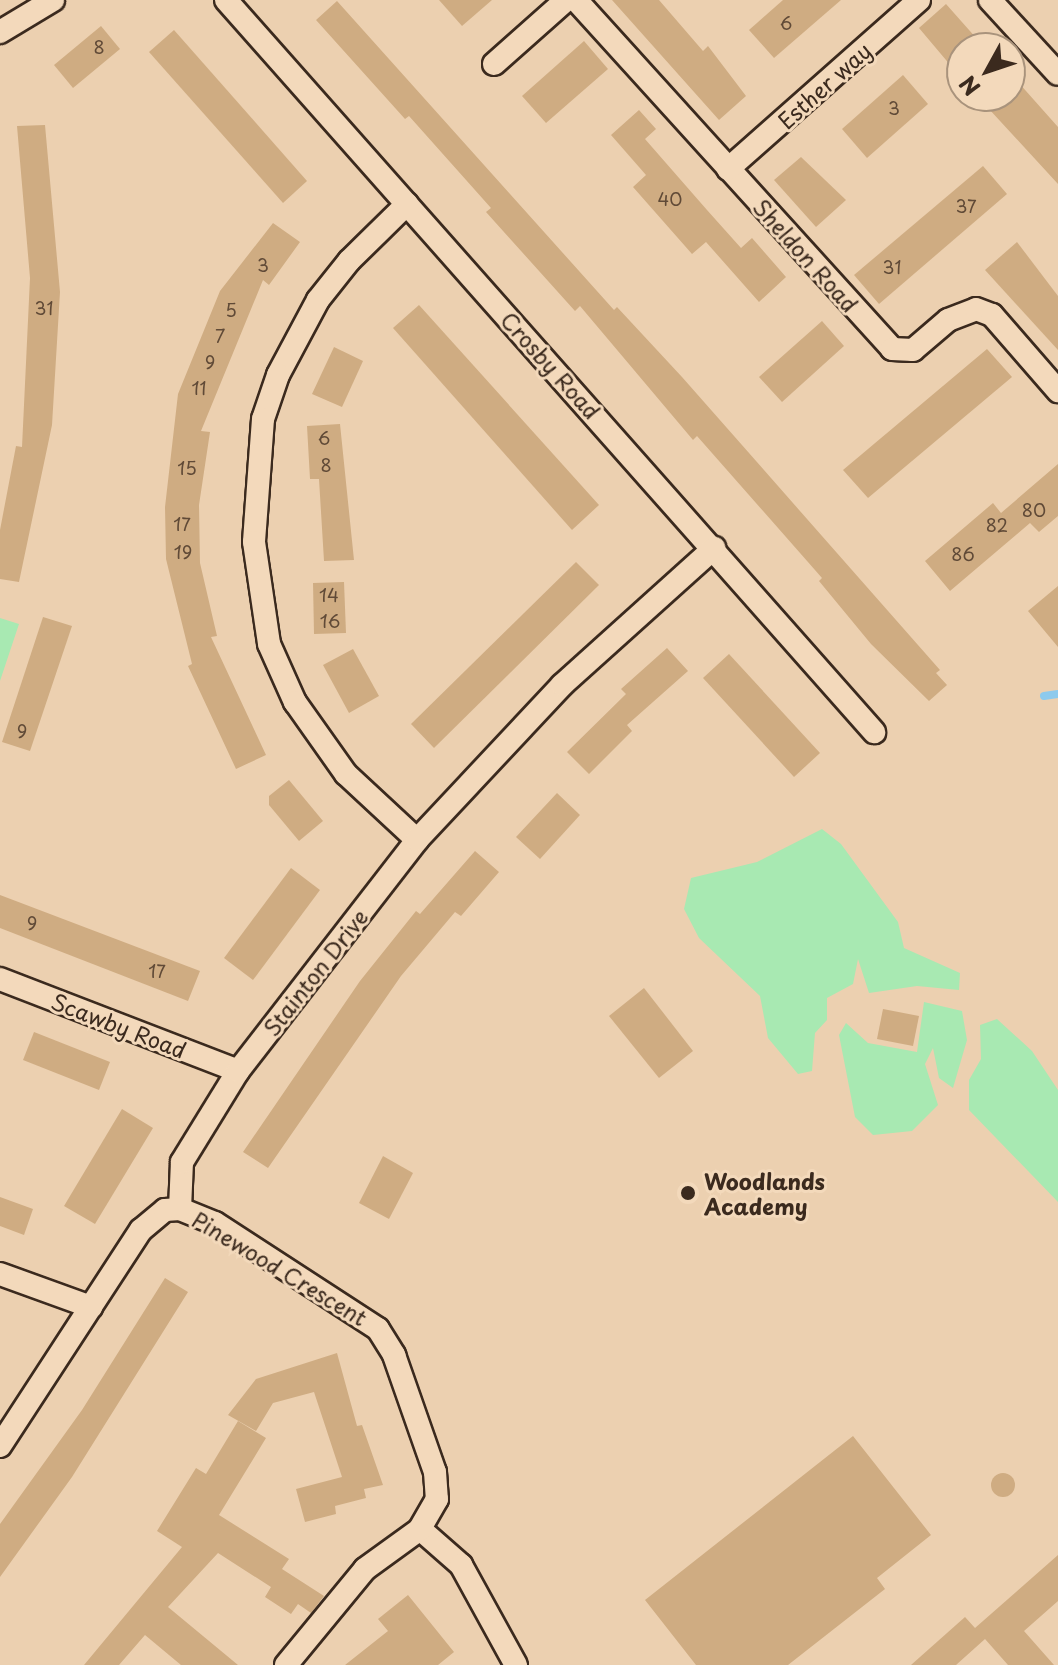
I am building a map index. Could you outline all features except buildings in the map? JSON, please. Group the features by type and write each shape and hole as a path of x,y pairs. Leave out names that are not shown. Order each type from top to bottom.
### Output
{"street":[{"path":"0,32 53,0"},
{"name":"Crosby Road","path":"226,0 874,732"},
{"path":"494,64 566,0"},
{"name":"Sheldon Road","path":"576,0 892,349 913,350 948,320 976,309 992,315 1058,391"},
{"name":"Esther way","path":"728,169 919,0"},
{"path":"990,0 1058,74"},
{"path":"407,204 349,261 318,300 278,375 263,419 254,542 269,644 295,702 346,774 417,840"},
{"name":"Stainton Drive","path":"180,1209 182,1162 238,1071 417,840 562,685 714,548"},
{"name":"Scawby Road","path":"0,979 238,1071"},
{"path":"0,1446 150,1219 180,1209"},
{"name":"Pinewood Crescent","path":"180,1209 215,1223 378,1329 399,1369 435,1472 437,1499 420,1529"},
{"path":"0,1274 91,1307"},
{"path":"286,1665 365,1569 420,1529 461,1565 516,1665"}],"green space":[{"path":"0,618 19,624 0,681"},
{"path":"822,829 841,844 898,922 904,948 960,973 959,990 917,986 869,993 858,959 853,984 827,998 827,1020 815,1033 812,1071 798,1074 768,1038 760,996 699,938 684,909 691,878 757,862"},
{"path":"924,1002 962,1011 967,1040 953,1088 939,1078 933,1048 925,1064 938,1105 912,1131 873,1135 855,1117 839,1035 846,1023 868,1043 917,1052"},
{"path":"997,1019 1032,1051 1058,1090 1058,1202 969,1110 969,1080 981,1059 980,1025"}],"waterway":[{"path":"1044,696 1058,694"}],"place":[{"name":"Woodlands Academy","path":"688,1193"}]}
